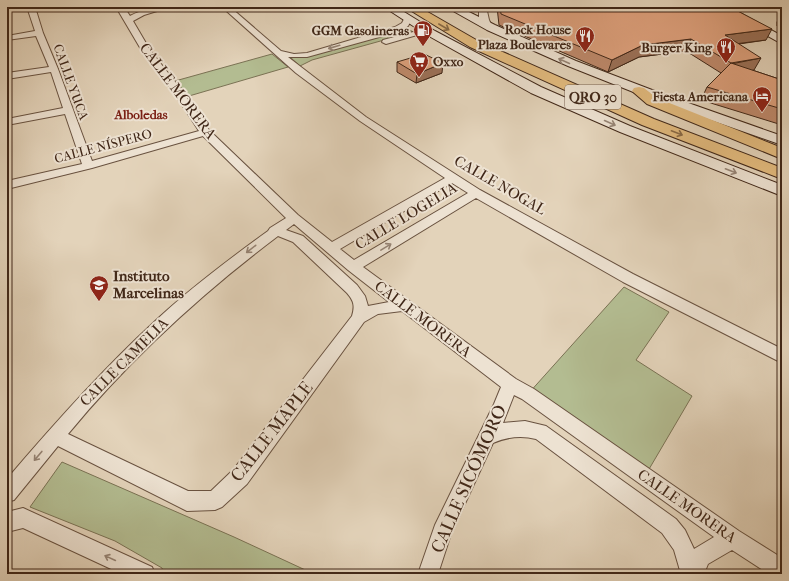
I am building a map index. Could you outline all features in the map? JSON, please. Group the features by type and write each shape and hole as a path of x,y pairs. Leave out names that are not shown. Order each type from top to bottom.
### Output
{"main road":[{"path":"389,7 409,13 430,33 536,90 625,129 782,192"},
{"name":"QRO 30","path":"432,7 503,44 572,75 710,133 782,159"},
{"path":"451,7 487,26 600,76 782,141"},
{"path":"720,7 782,41"},
{"name":"QRO 30","path":"409,13 474,44 648,122 782,174"},
{"path":"753,22 782,32"},
{"path":"476,57 648,122"},
{"path":"639,91 652,101 782,154"}],"street":[{"path":"7,8 14,7"},
{"name":"CALLE YUCA","path":"31,7 39,33 54,69 88,166"},
{"name":"CALLE MORERA","path":"120,7 146,51 177,90 205,132 294,218 353,267 510,384 528,394 732,538 782,570"},
{"path":"129,20 141,13 166,7"},
{"name":"CALLE NOGAL","path":"226,7 278,53 302,69 363,119 452,178 476,193 634,281 782,356"},
{"path":"487,7 483,11 484,20 487,26"},
{"path":"731,12 753,22"},
{"path":"278,53 294,56 307,55 398,29 405,24 409,13"},
{"path":"7,38 39,33"},
{"path":"377,44 417,33 430,33"},
{"path":"353,42 363,48"},
{"path":"313,62 342,54"},
{"path":"7,76 54,69"},
{"path":"7,122 68,110"},
{"name":"CALLE NÍSPERO","path":"7,185 88,166 205,132"},
{"name":"CALLE LOGELIA","path":"332,248 452,178"},
{"name":"CALLE LOGELIA","path":"353,267 476,193"},
{"name":"CALLE CAMELIA","path":"7,493 80,406 157,328 229,266 274,231 294,218"},
{"path":"274,231 293,236 298,239 352,289 359,297 362,305 359,318"},
{"name":"CALLE MAPLE","path":"55,436 187,501 215,500 240,478 359,318 375,309 405,305"},
{"name":"CALLE SICÓMORO","path":"428,574 442,532 502,406 510,384"},
{"name":"CALLE MORERA","path":"486,438 500,430 528,429 540,432 669,526 678,536 686,550 692,574"},
{"path":"7,522 23,518 145,574"},
{"path":"692,574 701,557 732,538"}],"green space":[{"path":"404,26 413,32 312,60 300,66 291,58 351,44"},
{"path":"272,54 288,67 189,96 175,81"},
{"path":"624,287 669,312 636,360 692,396 645,476 528,394"},
{"path":"62,462 234,537 314,574 164,574 162,568 115,541 30,507"}],"building":[{"path":"500,7 730,7 772,29 725,35 761,58 731,63 691,39 643,45 612,60 501,14"},
{"path":"424,54 443,63 417,74 397,62"},
{"path":"731,63 782,80 782,109 707,87"}],"place":[{"name":"GGM Gasolineras","path":"423,47"},
{"name":"Rock House Plaza Boulevares","path":"585,53"},
{"name":"Burger King","path":"726,64"},
{"name":"Oxxo","path":"419,78"},
{"name":"Fiesta Americana","path":"762,113"},
{"name":"Instituto Marcelinas","path":"99,302"}],"district":[{"name":"Alboledas","path":"141,114"}]}
